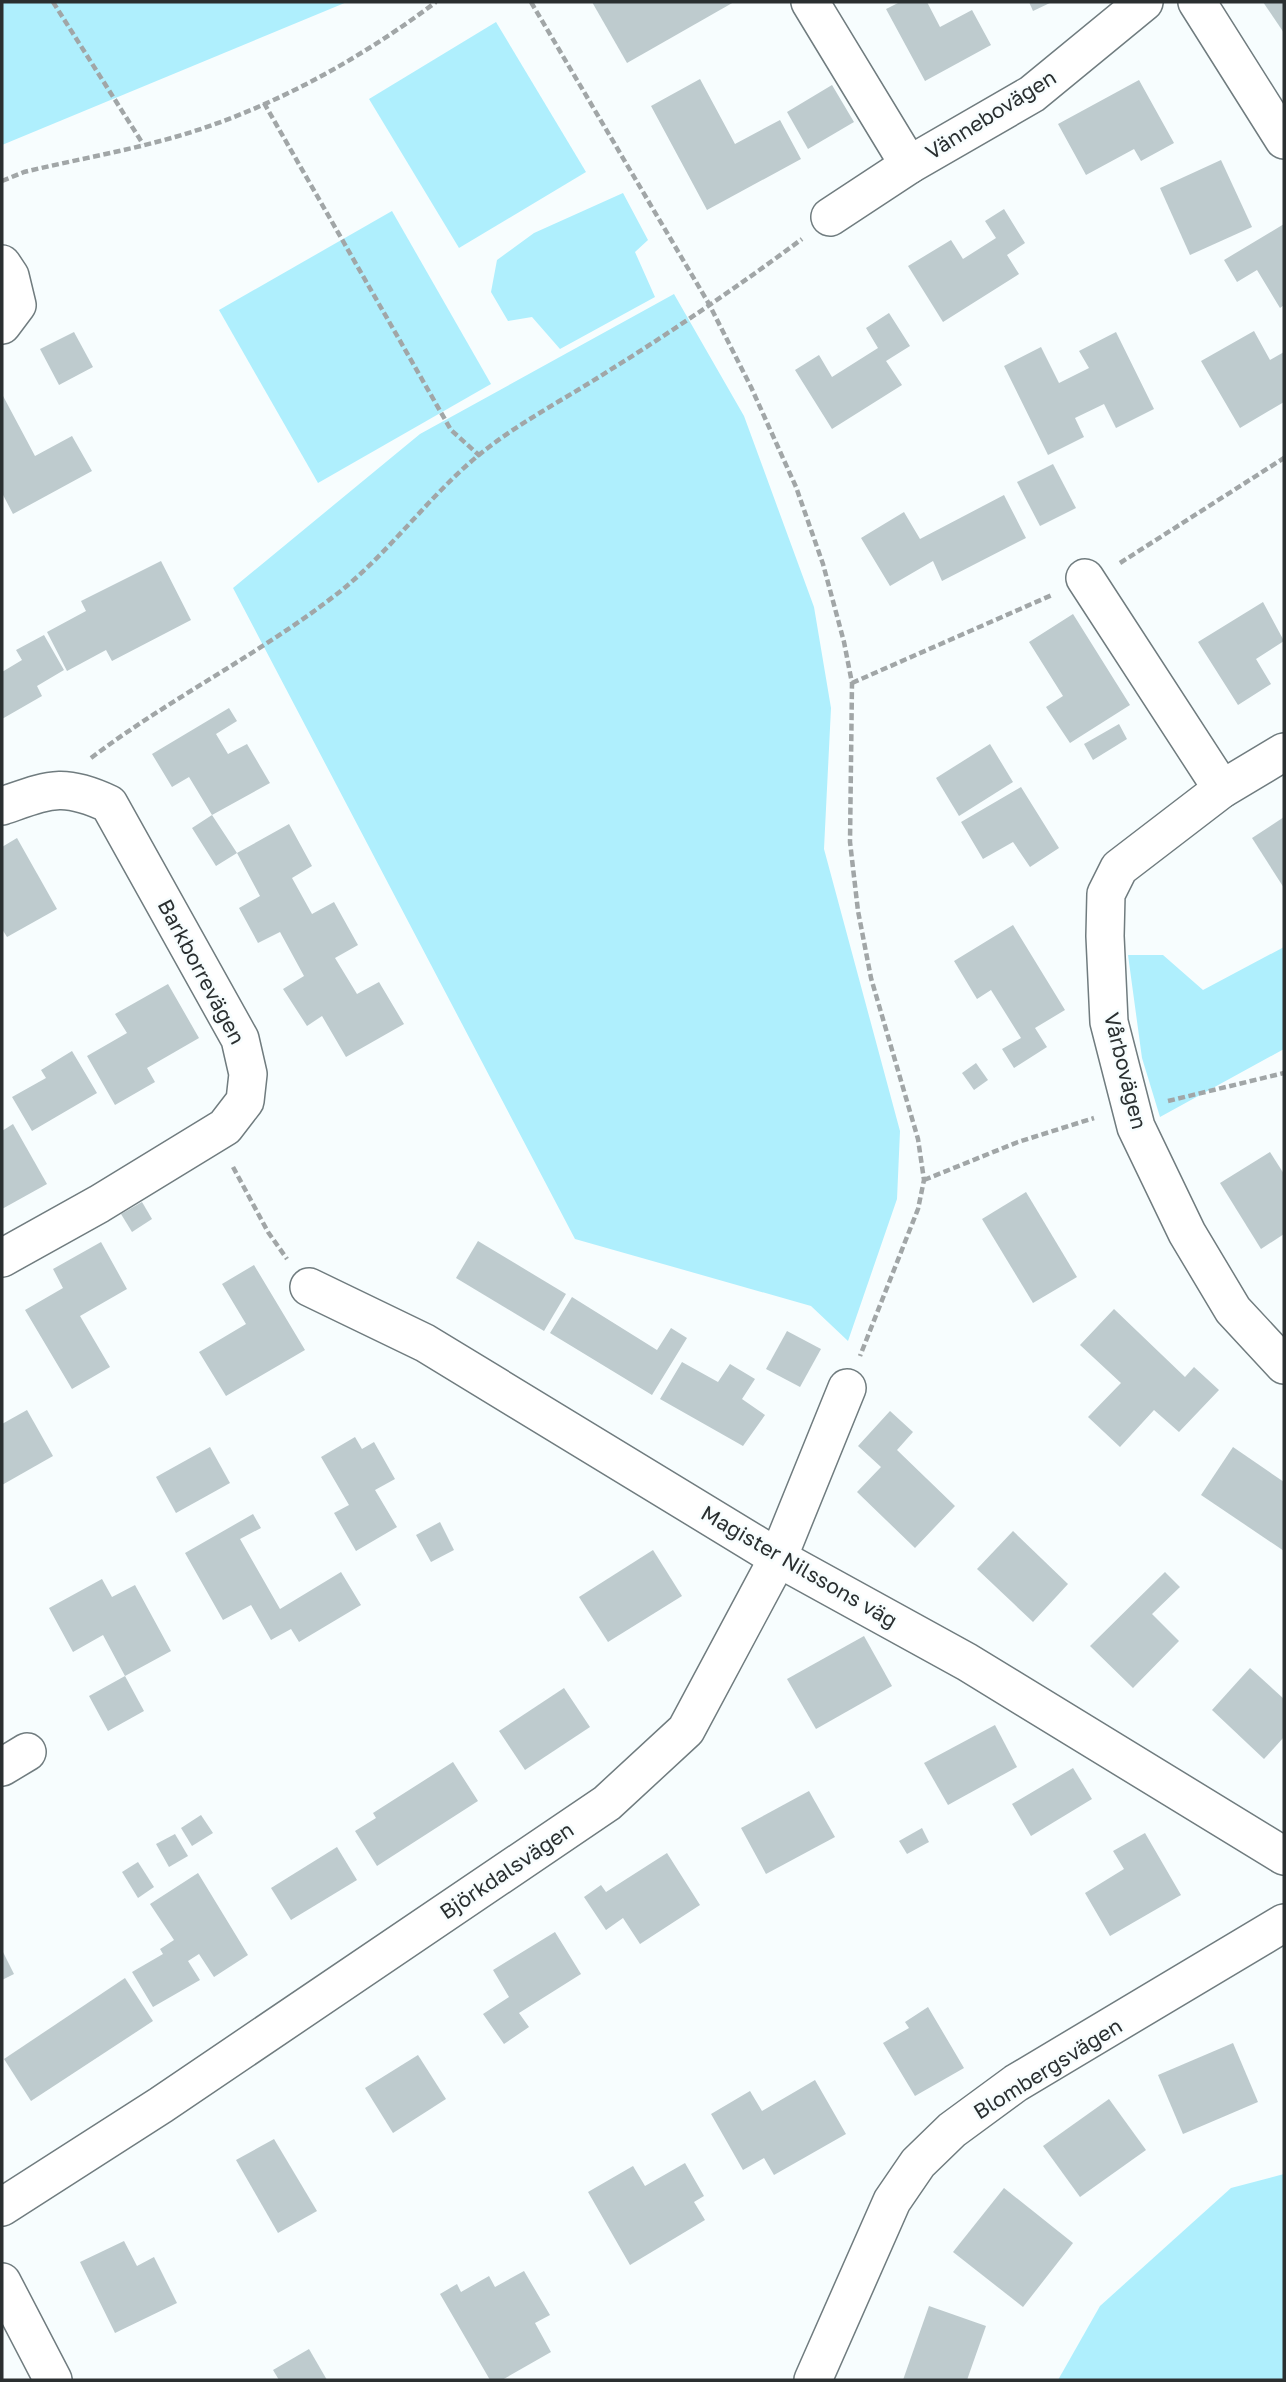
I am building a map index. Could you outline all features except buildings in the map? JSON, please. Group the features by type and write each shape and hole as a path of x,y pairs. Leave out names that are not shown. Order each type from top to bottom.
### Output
{"street":[{"path":"810,2 909,165"},
{"name":"Vännebovägen","path":"830,217 909,165 1032,94 1144,2"},
{"path":"1197,2 1284,140"},
{"path":"2,264 10,276 17,305 2,326"},
{"path":"1085,578 1223,789"},
{"name":"Vårbovägen","path":"1284,752 1223,789 1119,868 1106,894 1109,1023 1136,1127 1200,1255 1233,1310 1284,1364"},
{"name":"Barkborrevägen","path":"2,806 49,790 80,790 109,804 240,1039 248,1074 245,1101 225,1126 99,1204 2,1258"},
{"name":"Magister Nilssons väg","path":"309,1287 425,1343 778,1558 967,1662 1187,1800 1284,1856"},
{"name":"Björkdalsvägen","path":"2,2207 161,2105 607,1803 686,1730 778,1558 847,1388"},
{"name":"Blombergsvägen","path":"813,2380 892,2201 918,2163 952,2130 1016,2083 1284,1923"},
{"path":"2,2282 53,2380"}],"path":[{"path":"52,2 143,144"},
{"path":"2,181 24,172 175,136 264,103 361,52 436,2"},
{"path":"531,2 709,304 796,487 823,564 852,683 850,842 858,911 871,978 918,1139 924,1180 918,1209 847,1388"},
{"path":"264,103 451,430 480,456"},
{"path":"49,790 147,716 272,640 335,596 390,548 480,456 690,320 830,217"},
{"path":"852,683 1120,563 1284,458"},
{"path":"924,1180 1018,1142 1083,1120 1284,1073"},
{"path":"215,1133 268,1232 309,1287"}],"shaded area":[{"path":"2,2 347,2 2,145"},
{"path":"496,22 586,172 459,248 369,99"},
{"path":"623,193 648,240 635,252 655,297 560,349 532,317 508,321 491,292 497,260 534,233"},
{"path":"392,211 491,384 318,483 219,310"},
{"path":"674,294 744,416 814,607 831,708 824,849 900,1131 897,1199 848,1341 811,1306 575,1239 233,588 420,434"},
{"path":"1284,947 1284,1049 1160,1117 1142,1058 1128,955 1163,955 1203,990"},
{"path":"1284,2174 1284,2380 1058,2380 1100,2306 1231,2188"}]}
